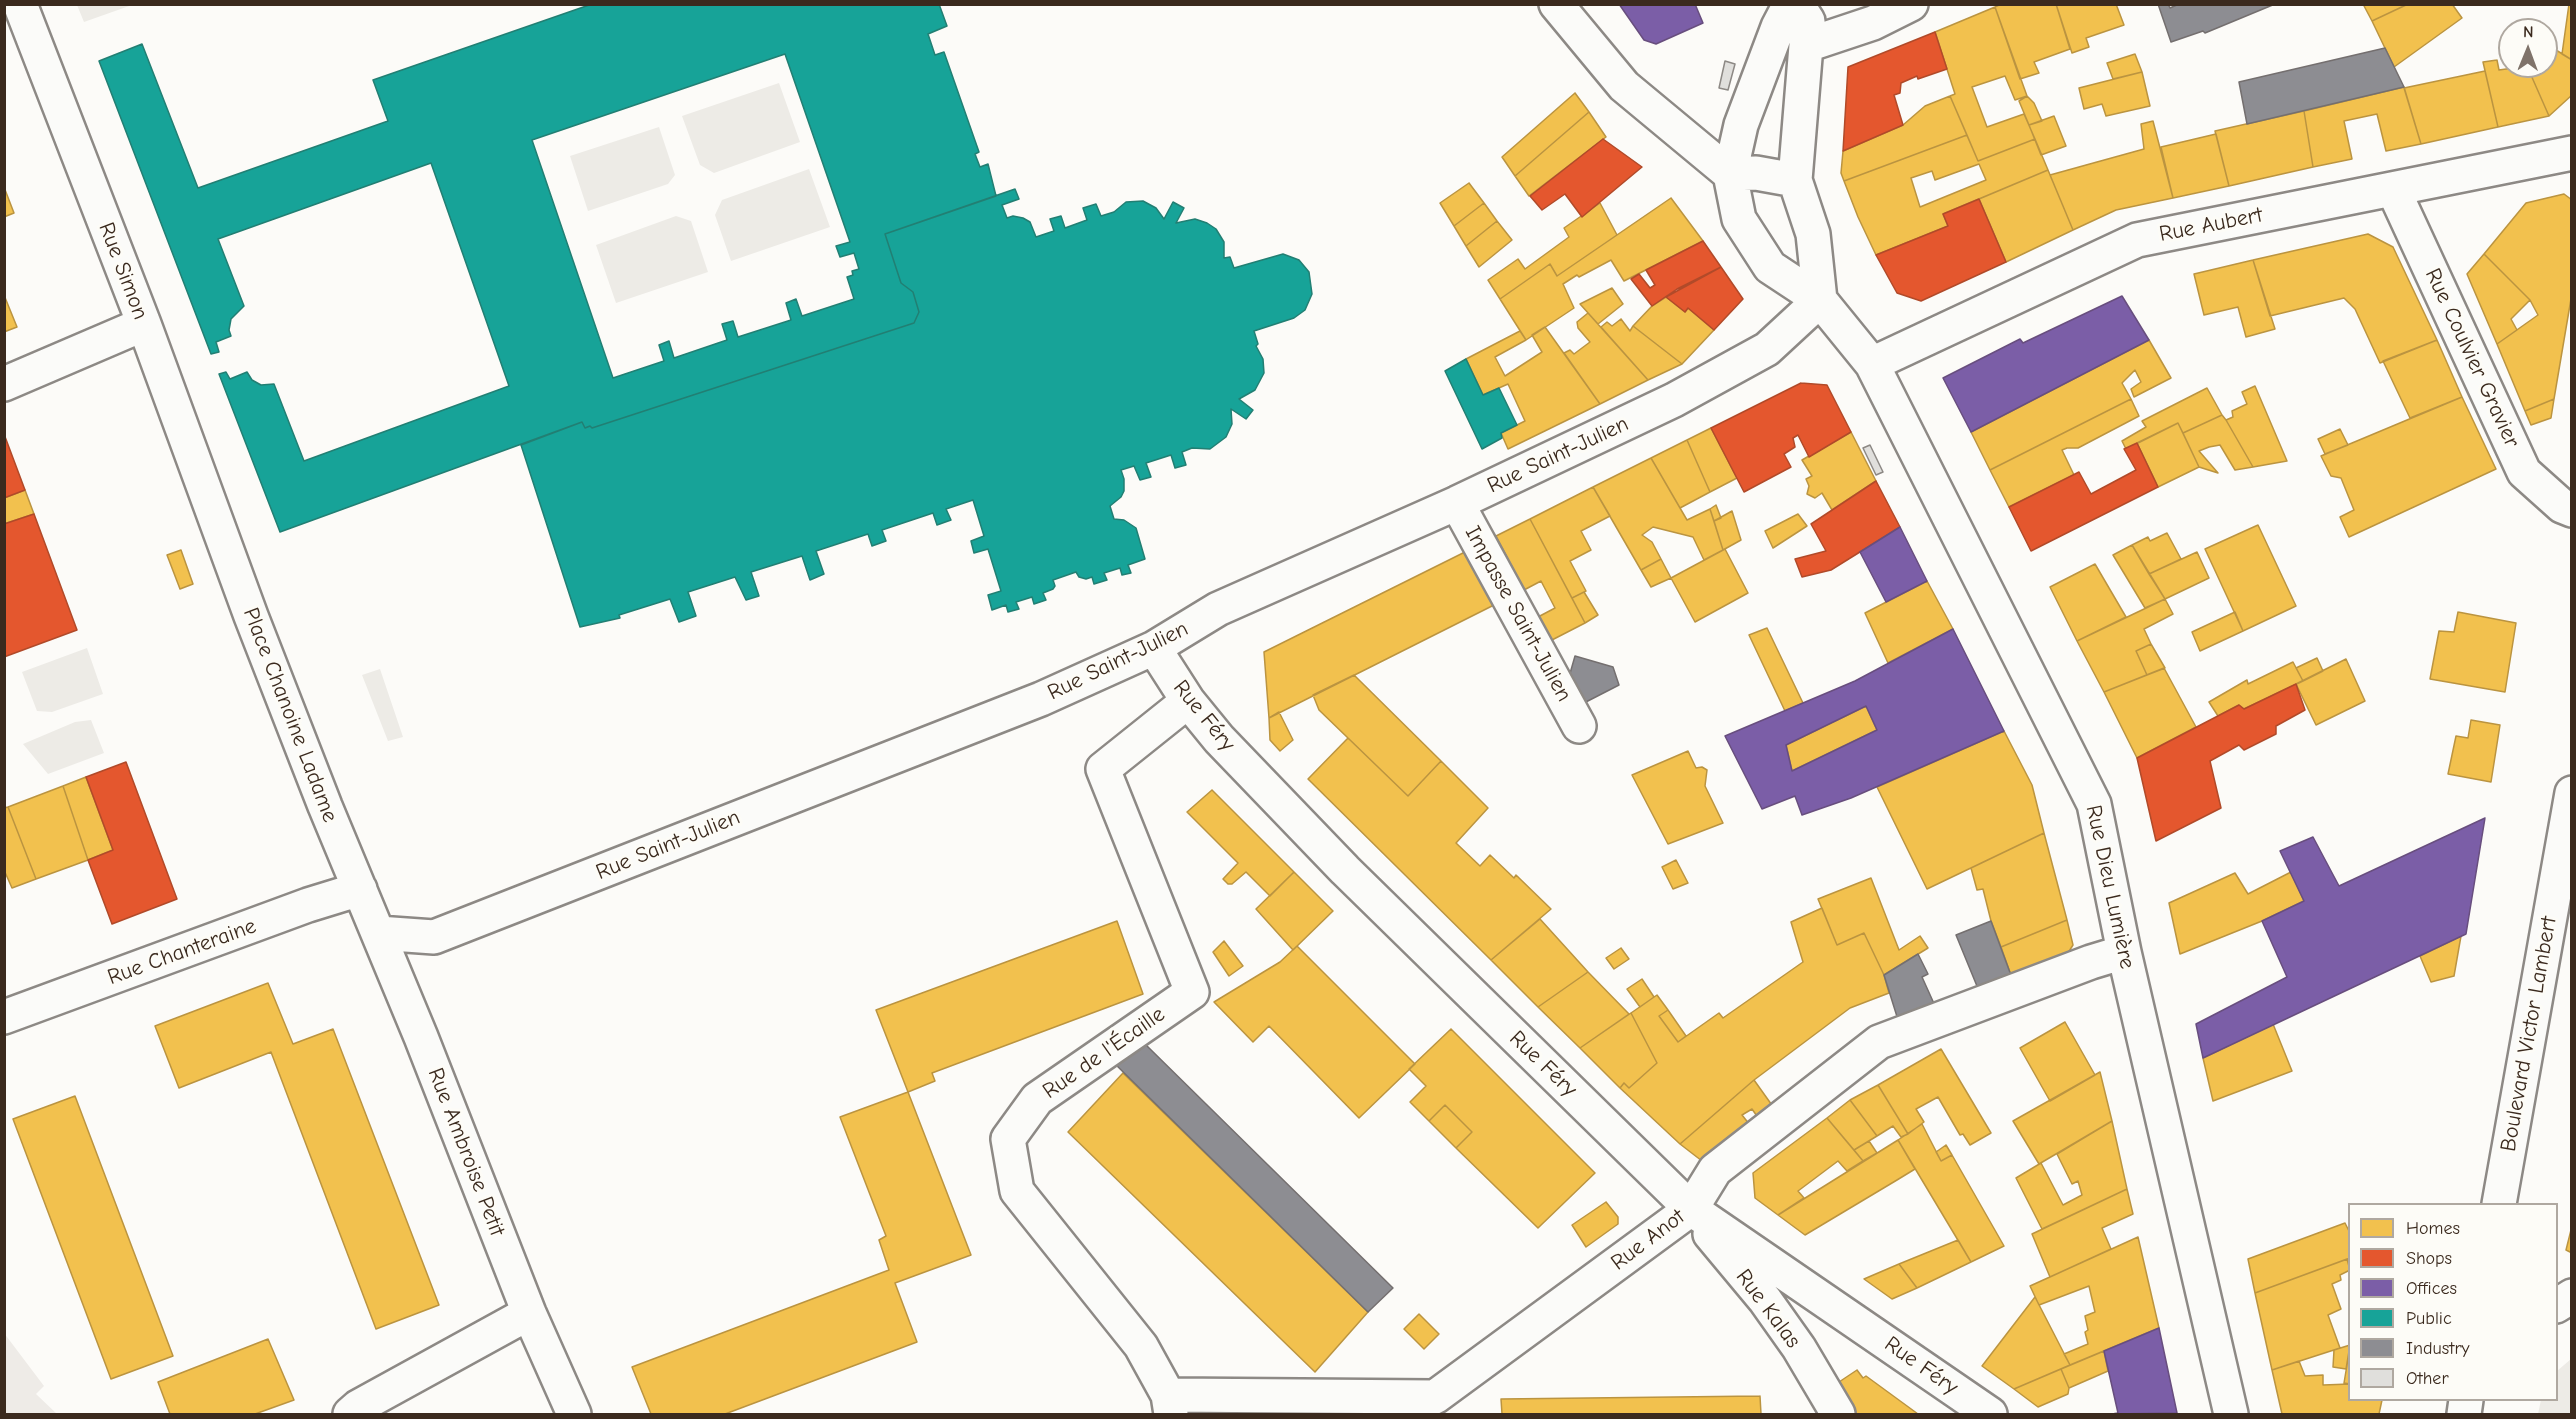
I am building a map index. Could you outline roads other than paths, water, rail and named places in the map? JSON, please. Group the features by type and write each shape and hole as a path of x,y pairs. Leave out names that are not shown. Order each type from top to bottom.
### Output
{"street":[{"name":"Rue Simon","path":"20,4 144,324 222,539"},
{"path":"1556,4 1624,86 1730,174 1756,174 1795,180"},
{"path":"1730,174 1741,125 1755,82 1790,4"},
{"path":"1797,4 1808,21 1795,180 1813,234 1820,300"},
{"path":"1807,45 1874,23 1911,4"},
{"name":"Rue Aubert","path":"1872,364 2137,240 2538,162 2571,153"},
{"name":"Rue Dieu Lumière","path":"1730,174 1739,219 1770,267 1820,300 1872,364 2094,804 2124,952 2231,1414"},
{"name":"Rue Coulvier Gravier","path":"2393,189 2524,472 2562,506 2571,510"},
{"name":"Rue Saint-Julien","path":"378,933 434,937 1030,704 1154,648 1218,609 1457,503 1674,400 1767,349 1820,300"},
{"path":"4,384 144,324"},
{"name":"Impasse Saint-Julien","path":"1457,503 1579,726"},
{"name":"Place Chanoine Ladame","path":"222,539 325,806 360,890"},
{"name":"Rue Féry","path":"1154,648 1188,701 1219,739 1345,870 1691,1209 1990,1414"},
{"name":"Rue de l'Écaille","path":"1169,1405 1141,1346 1017,1191 1008,1139 1037,1099 1192,992 1102,769 1188,701"},
{"name":"Boulevard Victor Lambert","path":"2499,1203 2571,793"},
{"name":"Rue Ambroise Petit","path":"360,890 529,1312 574,1414"},
{"name":"Rue Chanteraine","path":"4,1017 308,905 360,890"},
{"name":"Rue Anot","path":"1169,1405 1434,1397 1691,1209 1715,1170 1879,1042 2091,962 2124,952"},
{"name":"Rue Kalas","path":"1691,1209 1765,1300 1799,1348 1838,1414"},
{"path":"2558,1305 2571,1296"},
{"path":"350,1414 358,1407 529,1312"}]}
